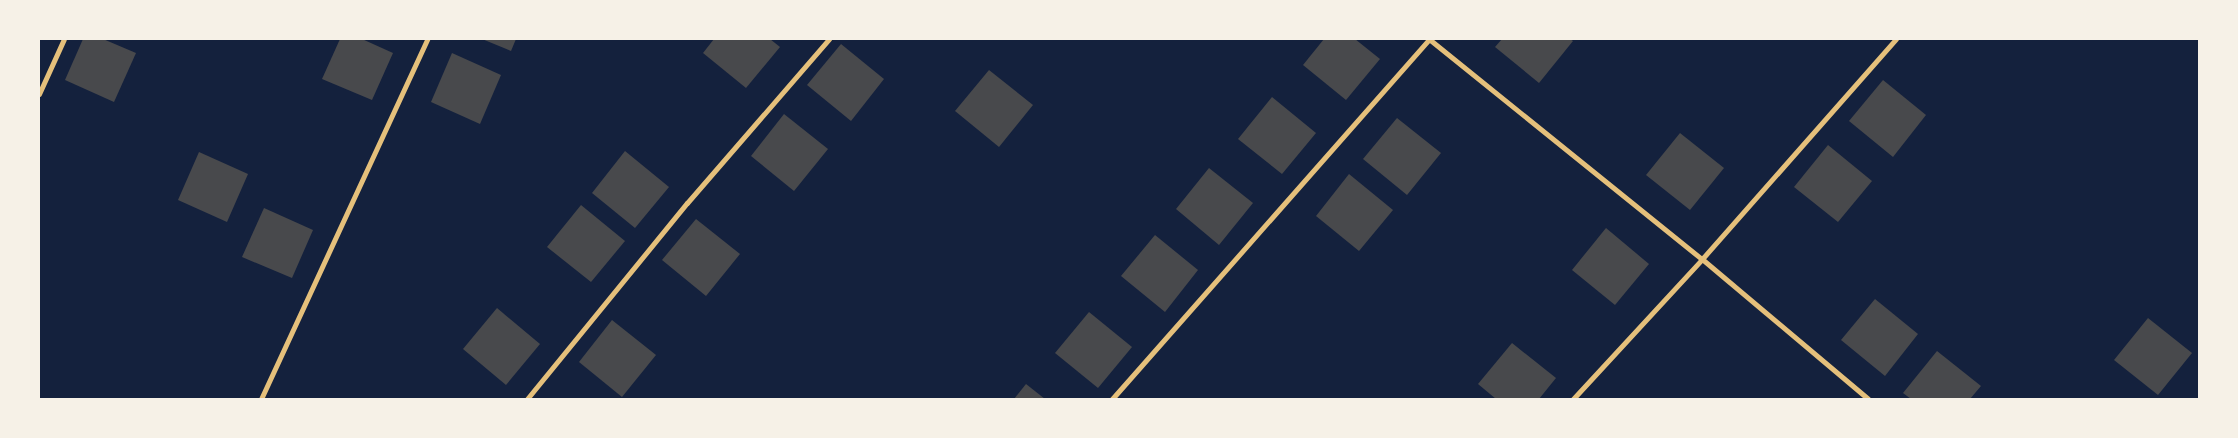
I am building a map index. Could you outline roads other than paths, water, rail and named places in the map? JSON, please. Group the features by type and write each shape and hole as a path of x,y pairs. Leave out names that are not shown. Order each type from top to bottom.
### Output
{"street":[{"path":"39,94 64,39"},
{"path":"261,399 427,39"},
{"path":"527,399 687,202 829,39"},
{"path":"1112,399 1429,39 1702,259 1868,399"},
{"path":"1573,399 1702,259 1896,39"}]}
